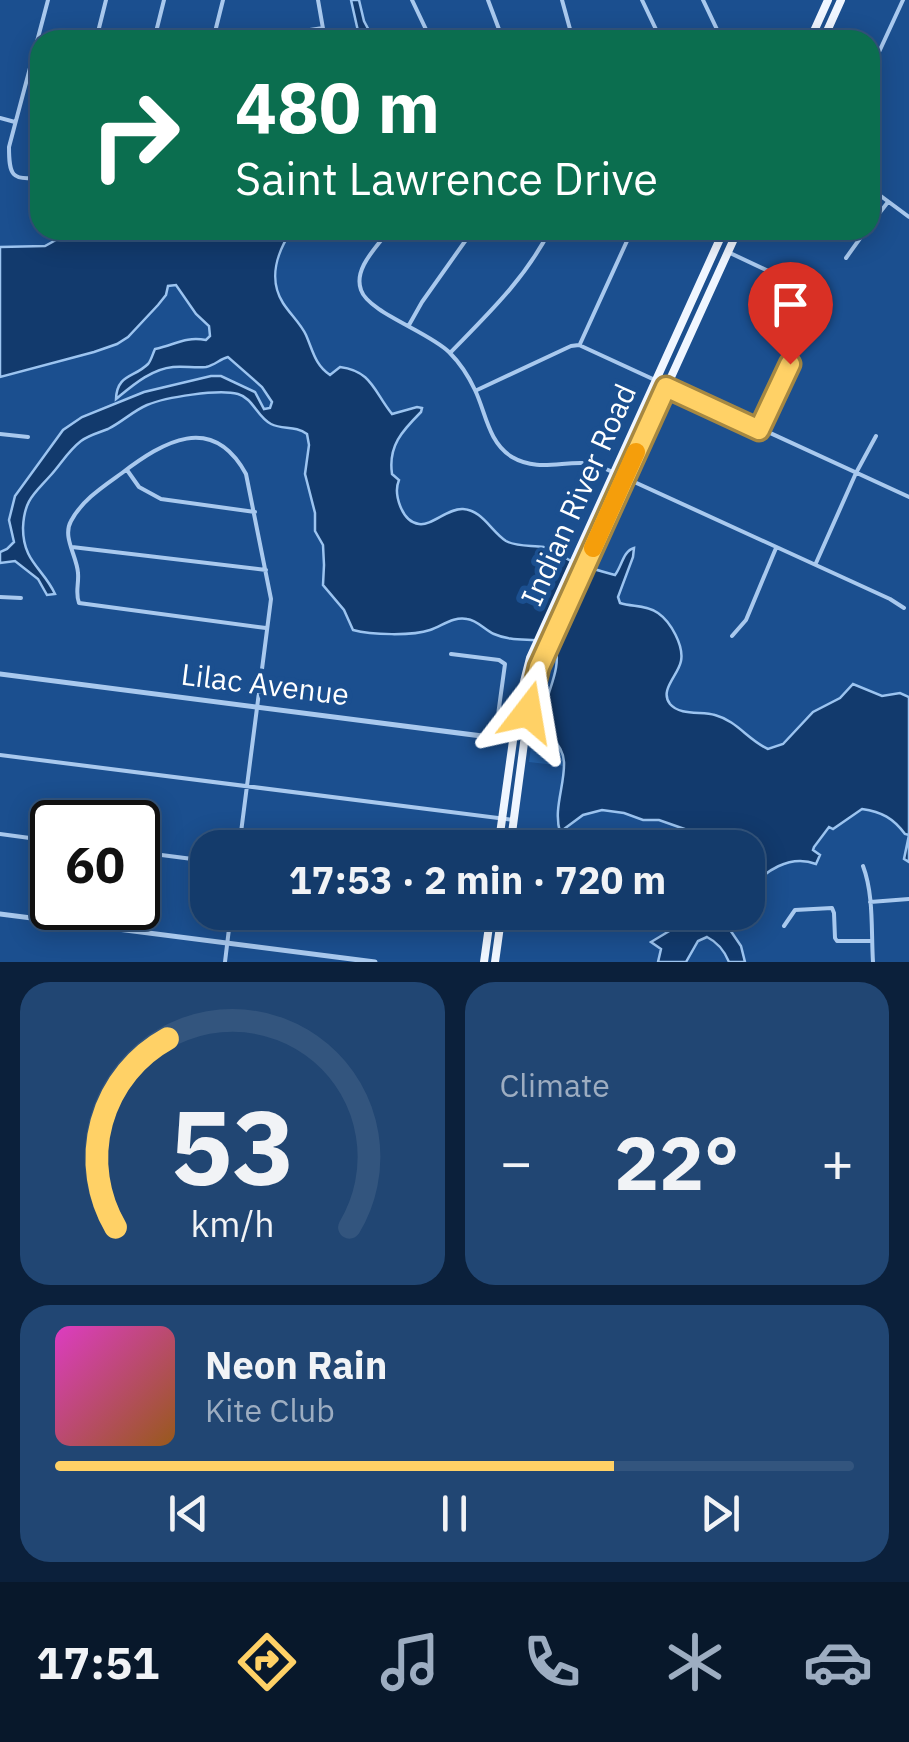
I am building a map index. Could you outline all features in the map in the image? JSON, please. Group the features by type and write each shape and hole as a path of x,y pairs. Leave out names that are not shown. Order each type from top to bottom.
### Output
{"main road":[{"path":"814,30 828,0"},
{"path":"828,30 841,0"},
{"name":"Indian River Road","path":"500,830 526,668 720,240"},
{"name":"Indian River Road","path":"513,830 530,698 537,674 733,240"},
{"path":"484,962 488,930"},
{"path":"496,962 500,930"}],"street":[{"path":"41,30 48,0"},
{"path":"98,30 106,0"},
{"path":"156,30 164,0"},
{"path":"216,30 223,0"},
{"path":"312,30 324,28 318,0"},
{"path":"412,0 426,30"},
{"path":"488,0 499,30"},
{"path":"562,0 570,30"},
{"path":"642,0 656,30"},
{"path":"703,0 717,30"},
{"path":"880,50 905,1"},
{"path":"30,72 9,147 12,172 21,180 30,179"},
{"path":"0,118 15,122"},
{"path":"880,196 909,217"},
{"path":"880,212 888,202"},
{"path":"382,240 364,264 360,285 363,296 450,353 476,390 493,436 515,459 545,466 595,464 904,608"},
{"path":"409,324 466,240"},
{"path":"450,353 511,290 545,240"},
{"path":"579,345 627,240"},
{"path":"846,258 859,240"},
{"path":"728,252 821,296 759,430"},
{"path":"476,390 579,345 909,497"},
{"path":"0,434 28,438"},
{"path":"815,565 876,436"},
{"path":"241,830 271,599 243,468 230,452 213,442 194,438 173,441 150,452 92,496 71,521 68,531 78,566 78,602 266,628"},
{"path":"126,470 139,486 160,499 255,512"},
{"path":"72,547 266,570"},
{"path":"732,636 746,620 776,548"},
{"path":"0,596 22,598"},
{"path":"451,654 499,660 504,664 495,737"},
{"name":"Lilac Avenue","path":"0,674 524,742"},
{"path":"0,755 514,820"},
{"path":"0,834 30,838"},
{"path":"160,855 190,858"},
{"path":"863,866 868,880 873,962"},
{"path":"870,902 909,900"},
{"path":"784,926 796,910 832,908 837,941 872,941"},
{"path":"0,914 375,962"},
{"path":"225,962 229,930"}],"shaded area":[{"path":"351,0 359,0 369,30 358,30"},
{"path":"56,240 286,240 275,275 278,294 304,331 321,367 330,375 340,367 359,373 392,414 422,408 398,440 392,455 392,474 399,480 398,500 408,518 424,524 457,509 470,510 510,543 548,548 576,563 615,575 625,555 634,548 618,597 620,603 658,613 676,635 681,661 668,688 670,704 679,710 723,718 768,749 783,744 813,712 840,698 853,684 882,696 900,693 909,697 909,835 886,817 862,809 833,829 829,827 814,847 820,855 816,864 787,863 765,875 765,830 687,830 659,820 602,810 583,815 560,830 563,755 544,720 557,662 555,644 502,637 462,618 413,633 353,630 344,610 323,585 323,545 315,531 315,513 305,474 307,434 271,424 248,399 238,394 205,393 156,402 72,449 31,498 25,511 26,549 55,594 47,595 38,579 15,561 0,563 0,552 14,542 9,520 15,496 63,430 82,417 144,392 211,376 221,376 255,392 264,409 270,408 272,402 262,387 228,357 206,367 157,371 116,399 119,385 148,364 155,349 210,336 209,326 176,285 168,286 158,305 117,344 0,377 0,247 45,246"},
{"path":"533,732 569,735 579,753 563,766 529,762"},
{"path":"909,835 909,862 904,859"},
{"path":"671,930 730,930 741,946 745,962 729,962 707,937 698,941 686,962 658,962 661,949 651,942"}],"slow traffic":[{"path":"593,548 636,452"}],"route":[{"path":"528,712 539,667 666,387 759,430 790,364"}]}
